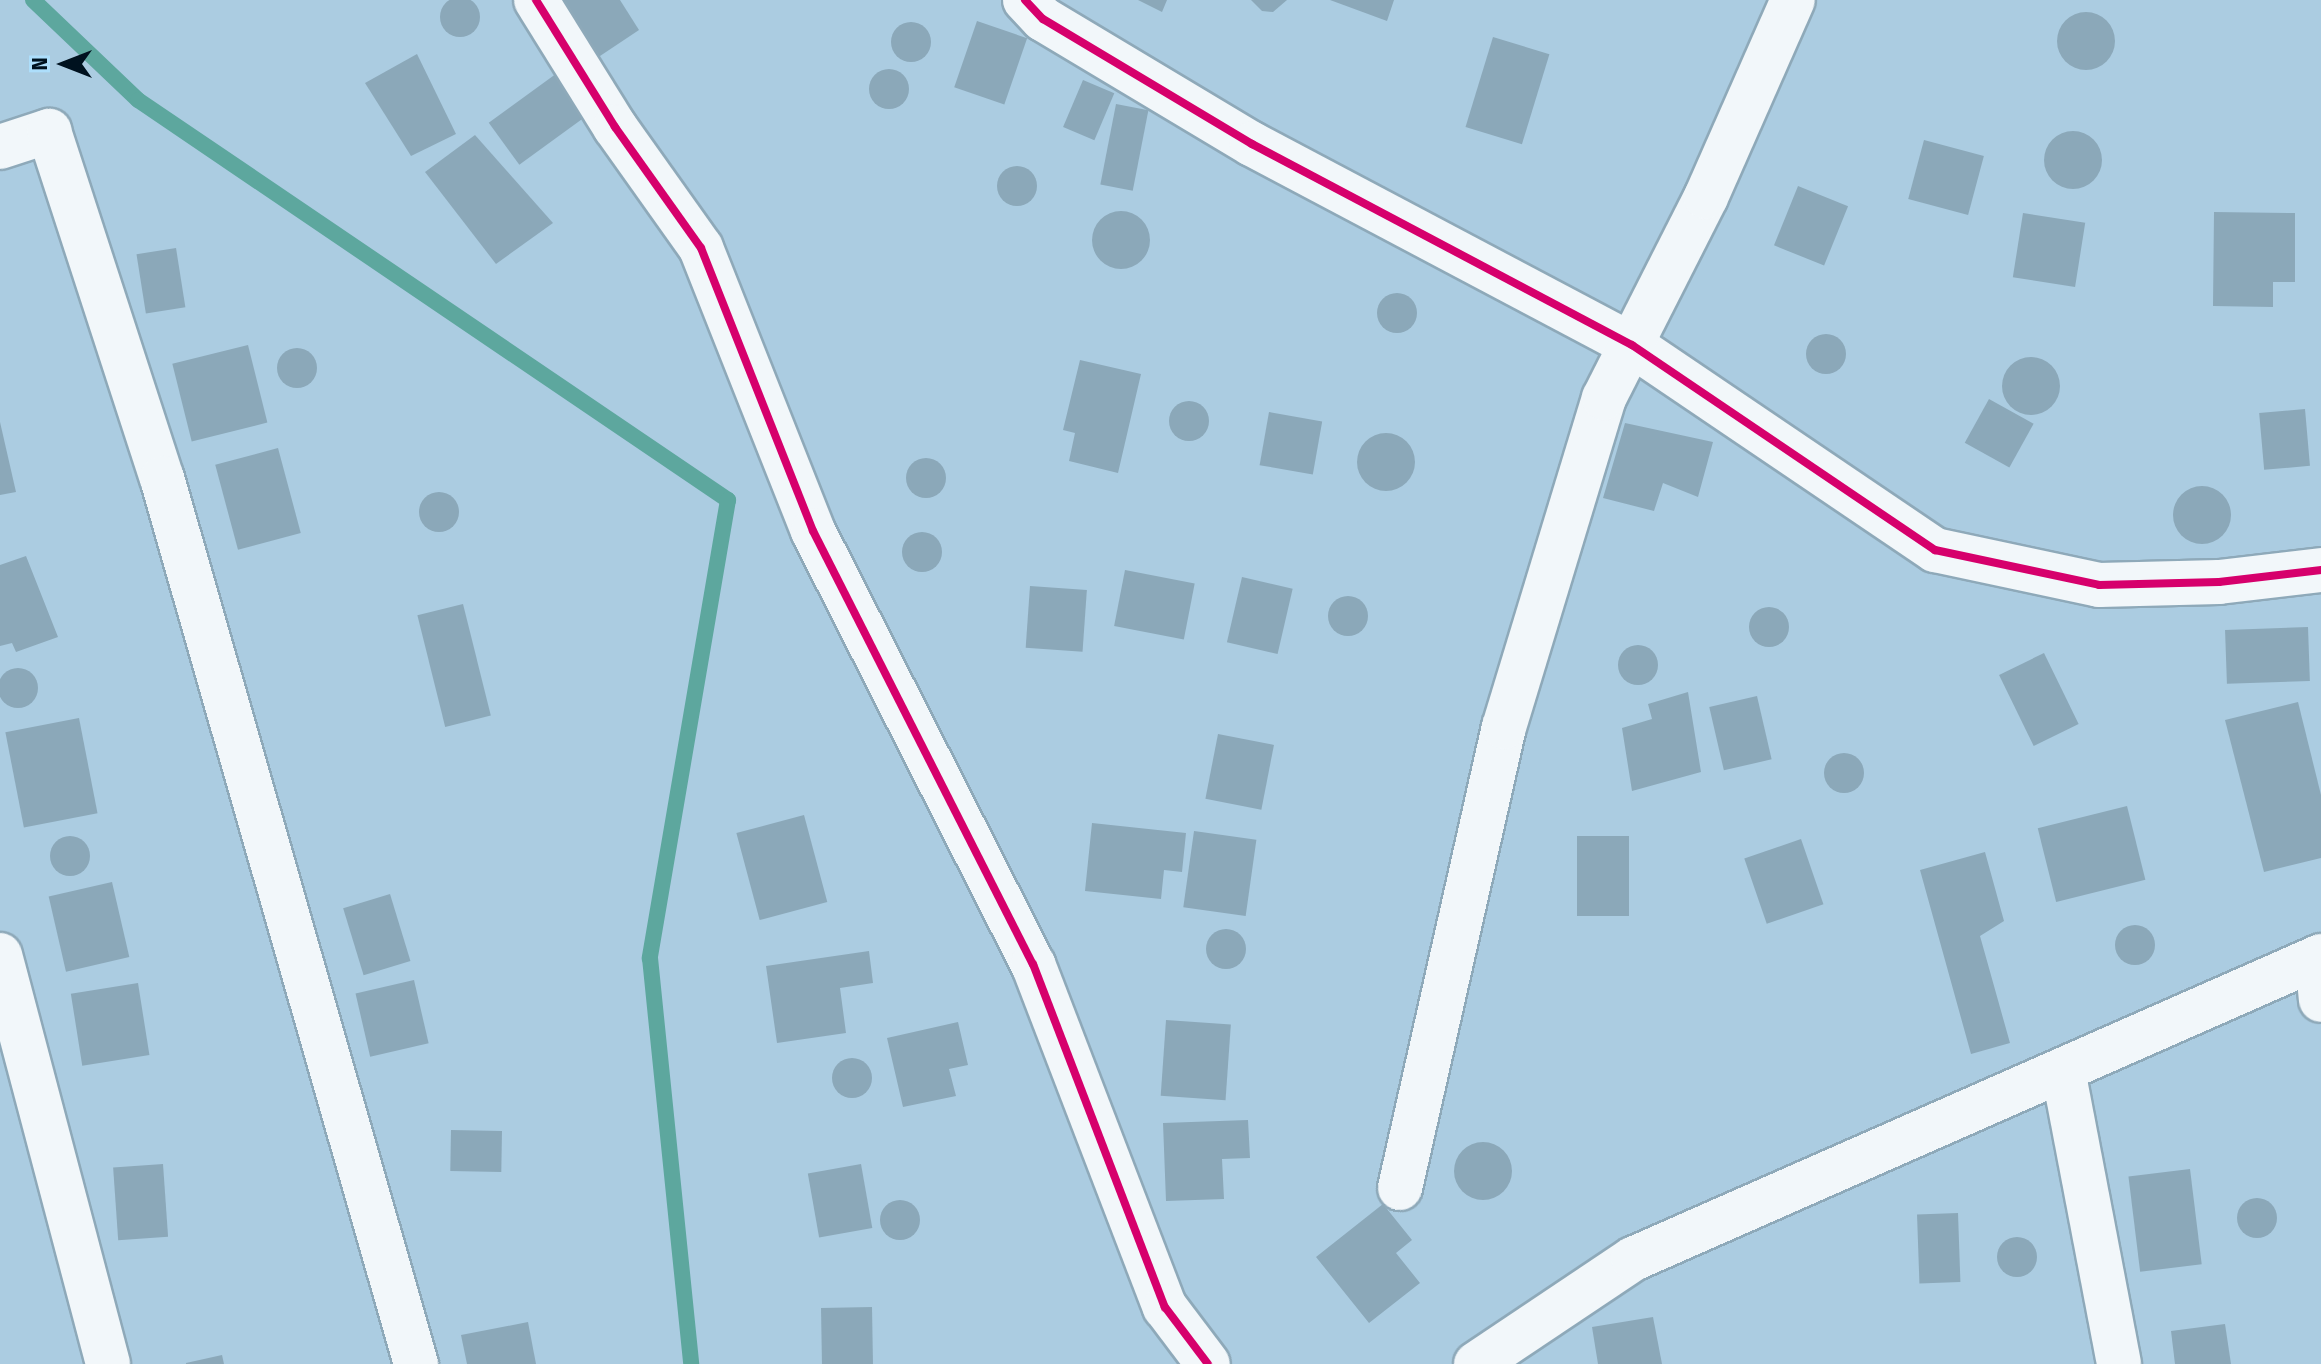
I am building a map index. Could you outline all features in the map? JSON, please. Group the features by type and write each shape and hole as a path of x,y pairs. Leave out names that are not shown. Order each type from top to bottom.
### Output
{"street":[{"path":"536,0 615,127 701,248 813,531 1033,964 1165,1307 1208,1364"},
{"path":"1025,0 1043,19 1252,144 1632,345 1935,550 2099,585 2219,582 2321,570"},
{"path":"1400,1188 1504,727 1604,398 1706,197 1793,0"},
{"path":"0,147 49,131 162,478 416,1364"},
{"path":"0,955 108,1364"},
{"path":"1476,1364 1633,1259 2063,1070 2320,971"},
{"path":"2063,1070 2119,1364"}],"building":[{"path":"460,-3 474,3 480,17 474,31 460,37 446,31 440,17 446,3"},
{"path":"559,0 620,0 639,30 597,58"},
{"path":"1138,0 1167,0 1162,12"},
{"path":"1251,0 1287,0 1273,12 1262,11"},
{"path":"1330,0 1394,0 1387,21"},
{"path":"2086,12 2106,21 2115,41 2106,61 2086,70 2066,61 2057,41 2066,21"},
{"path":"977,21 1027,38 1004,104 954,87"},
{"path":"911,22 925,28 931,42 925,56 911,62 897,56 891,42 897,28"},
{"path":"1493,37 1549,54 1522,144 1466,127"},
{"path":"417,54 456,134 411,156 365,83"},
{"path":"564,68 595,110 519,165 489,123"},
{"path":"889,69 903,75 909,89 903,103 889,109 875,103 869,89 875,75"},
{"path":"1083,80 1114,93 1094,140 1063,127"},
{"path":"1116,104 1148,110 1133,191 1100,184"},
{"path":"2073,131 2093,140 2102,160 2093,180 2073,189 2053,180 2044,160 2053,140"},
{"path":"475,135 553,223 496,264 425,172"},
{"path":"1924,140 1984,156 1968,215 1908,199"},
{"path":"1017,166 1031,172 1037,186 1031,200 1017,206 1003,200 997,186 1003,172"},
{"path":"1798,186 1848,206 1824,266 1774,245"},
{"path":"1121,211 1141,220 1150,240 1141,260 1121,269 1101,260 1092,240 1101,220"},
{"path":"2214,212 2295,213 2295,282 2273,282 2273,307 2213,306"},
{"path":"2023,213 2085,223 2075,287 2013,277"},
{"path":"176,248 185,307 146,314 136,254"},
{"path":"1397,293 1411,299 1417,313 1411,327 1397,333 1383,327 1377,313 1383,299"},
{"path":"1826,334 1840,340 1846,354 1840,368 1826,374 1812,368 1806,354 1812,340"},
{"path":"248,345 267,423 192,441 172,364"},
{"path":"297,348 311,354 317,368 311,382 297,388 283,382 277,368 283,354"},
{"path":"2031,357 2051,366 2060,386 2051,406 2031,415 2011,406 2002,386 2011,366"},
{"path":"1080,360 1141,374 1118,473 1069,461 1075,433 1063,430"},
{"path":"1989,399 2034,424 2009,467 1965,443"},
{"path":"1189,401 1203,407 1209,421 1203,435 1189,441 1175,435 1169,421 1175,407"},
{"path":"2305,409 2310,466 2264,470 2259,413"},
{"path":"1269,412 1322,421 1313,475 1260,465"},
{"path":"0,422 16,492 0,495"},
{"path":"1625,423 1713,442 1698,497 1663,483 1654,511 1603,498"},
{"path":"1386,433 1406,442 1415,462 1406,482 1386,491 1366,482 1357,462 1366,442"},
{"path":"278,448 301,533 238,550 215,465"},
{"path":"926,458 940,464 946,478 940,492 926,498 912,492 906,478 912,464"},
{"path":"2202,486 2222,495 2231,515 2222,535 2202,544 2182,535 2173,515 2182,495"},
{"path":"439,492 453,498 459,512 453,526 439,532 425,526 419,512 425,498"},
{"path":"922,532 936,538 942,552 936,566 922,572 908,566 902,552 908,538"},
{"path":"26,556 58,637 16,652 12,643 0,646 0,565"},
{"path":"1125,570 1195,584 1184,640 1114,626"},
{"path":"1242,577 1293,589 1278,654 1227,642"},
{"path":"1030,586 1087,590 1083,652 1026,648"},
{"path":"1348,596 1362,602 1368,616 1362,630 1348,636 1334,630 1328,616 1334,602"},
{"path":"463,604 491,716 445,727 417,615"},
{"path":"1769,607 1783,613 1789,627 1783,641 1769,647 1755,641 1749,627 1755,613"},
{"path":"2308,627 2310,681 2227,684 2225,630"},
{"path":"1638,645 1652,651 1658,665 1652,679 1638,685 1624,679 1618,665 1624,651"},
{"path":"2044,653 2079,724 2034,746 1999,675"},
{"path":"18,668 32,674 38,688 32,702 18,708 4,702 -2,688 4,674"},
{"path":"1688,692 1701,772 1632,791 1622,728 1652,719 1648,704"},
{"path":"1757,696 1772,759 1724,770 1709,707"},
{"path":"2298,702 2321,795 2321,858 2264,872 2225,720"},
{"path":"79,718 98,813 24,828 5,732"},
{"path":"1218,734 1274,745 1261,810 1205,799"},
{"path":"1844,753 1858,759 1864,773 1858,787 1844,793 1830,787 1824,773 1830,759"},
{"path":"2127,806 2145,880 2056,902 2038,828"},
{"path":"804,815 827,902 760,920 736,833"},
{"path":"1092,823 1186,833 1182,872 1164,870 1161,899 1085,891"},
{"path":"1194,831 1256,840 1246,916 1183,907"},
{"path":"70,836 84,842 90,856 84,870 70,876 56,870 50,856 56,842"},
{"path":"1577,836 1629,836 1629,916 1577,916"},
{"path":"1801,839 1823,904 1767,924 1744,859"},
{"path":"1985,852 2004,921 1980,936 2010,1043 1971,1054 1920,870"},
{"path":"112,882 129,957 66,972 49,897"},
{"path":"390,894 410,961 364,975 343,908"},
{"path":"2135,925 2149,931 2155,945 2149,959 2135,965 2121,959 2115,945 2121,931"},
{"path":"1226,929 1240,935 1246,949 1240,963 1226,969 1212,963 1206,949 1212,935"},
{"path":"869,951 873,983 840,988 846,1033 777,1043 766,966"},
{"path":"414,980 429,1043 370,1057 356,993"},
{"path":"138,983 149,1055 82,1066 71,994"},
{"path":"1166,1020 1231,1025 1226,1100 1161,1096"},
{"path":"958,1022 968,1065 949,1069 956,1096 903,1107 887,1038"},
{"path":"852,1058 866,1064 872,1078 866,1092 852,1098 838,1092 832,1078 838,1064"},
{"path":"1248,1120 1250,1158 1222,1159 1224,1199 1166,1201 1163,1123"},
{"path":"451,1130 502,1131 501,1172 450,1171"},
{"path":"1483,1142 1503,1151 1512,1171 1503,1191 1483,1200 1463,1191 1454,1171 1463,1151"},
{"path":"163,1164 168,1237 118,1240 113,1167"},
{"path":"861,1164 872,1228 819,1237 808,1173"},
{"path":"2190,1169 2202,1264 2140,1272 2128,1177"},
{"path":"2257,1198 2271,1204 2277,1218 2271,1232 2257,1238 2243,1232 2237,1218 2243,1204"},
{"path":"900,1200 914,1206 920,1220 914,1234 900,1240 886,1234 880,1220 886,1206"},
{"path":"1383,1204 1412,1240 1396,1253 1420,1283 1369,1323 1316,1257"},
{"path":"1958,1213 1960,1282 1919,1283 1917,1214"},
{"path":"2017,1237 2031,1243 2037,1257 2031,1271 2017,1277 2003,1271 1997,1257 2003,1243"},
{"path":"872,1307 873,1364 822,1364 821,1308"},
{"path":"1653,1317 1662,1364 1598,1364 1592,1327"},
{"path":"528,1322 536,1364 467,1364 461,1335"},
{"path":"2225,1324 2231,1364 2175,1364 2171,1331"},
{"path":"222,1355 224,1364 186,1364 186,1363"}],"waterway":[{"path":"33,0 138,100 728,500 650,958 691,1364"}],"cycle path":[{"path":"536,0 615,127 701,248 813,531 1033,964 1165,1307 1208,1364"},
{"path":"1025,0 1043,19 1252,144 1632,345 1935,550 2099,585 2219,582 2321,570"}]}
